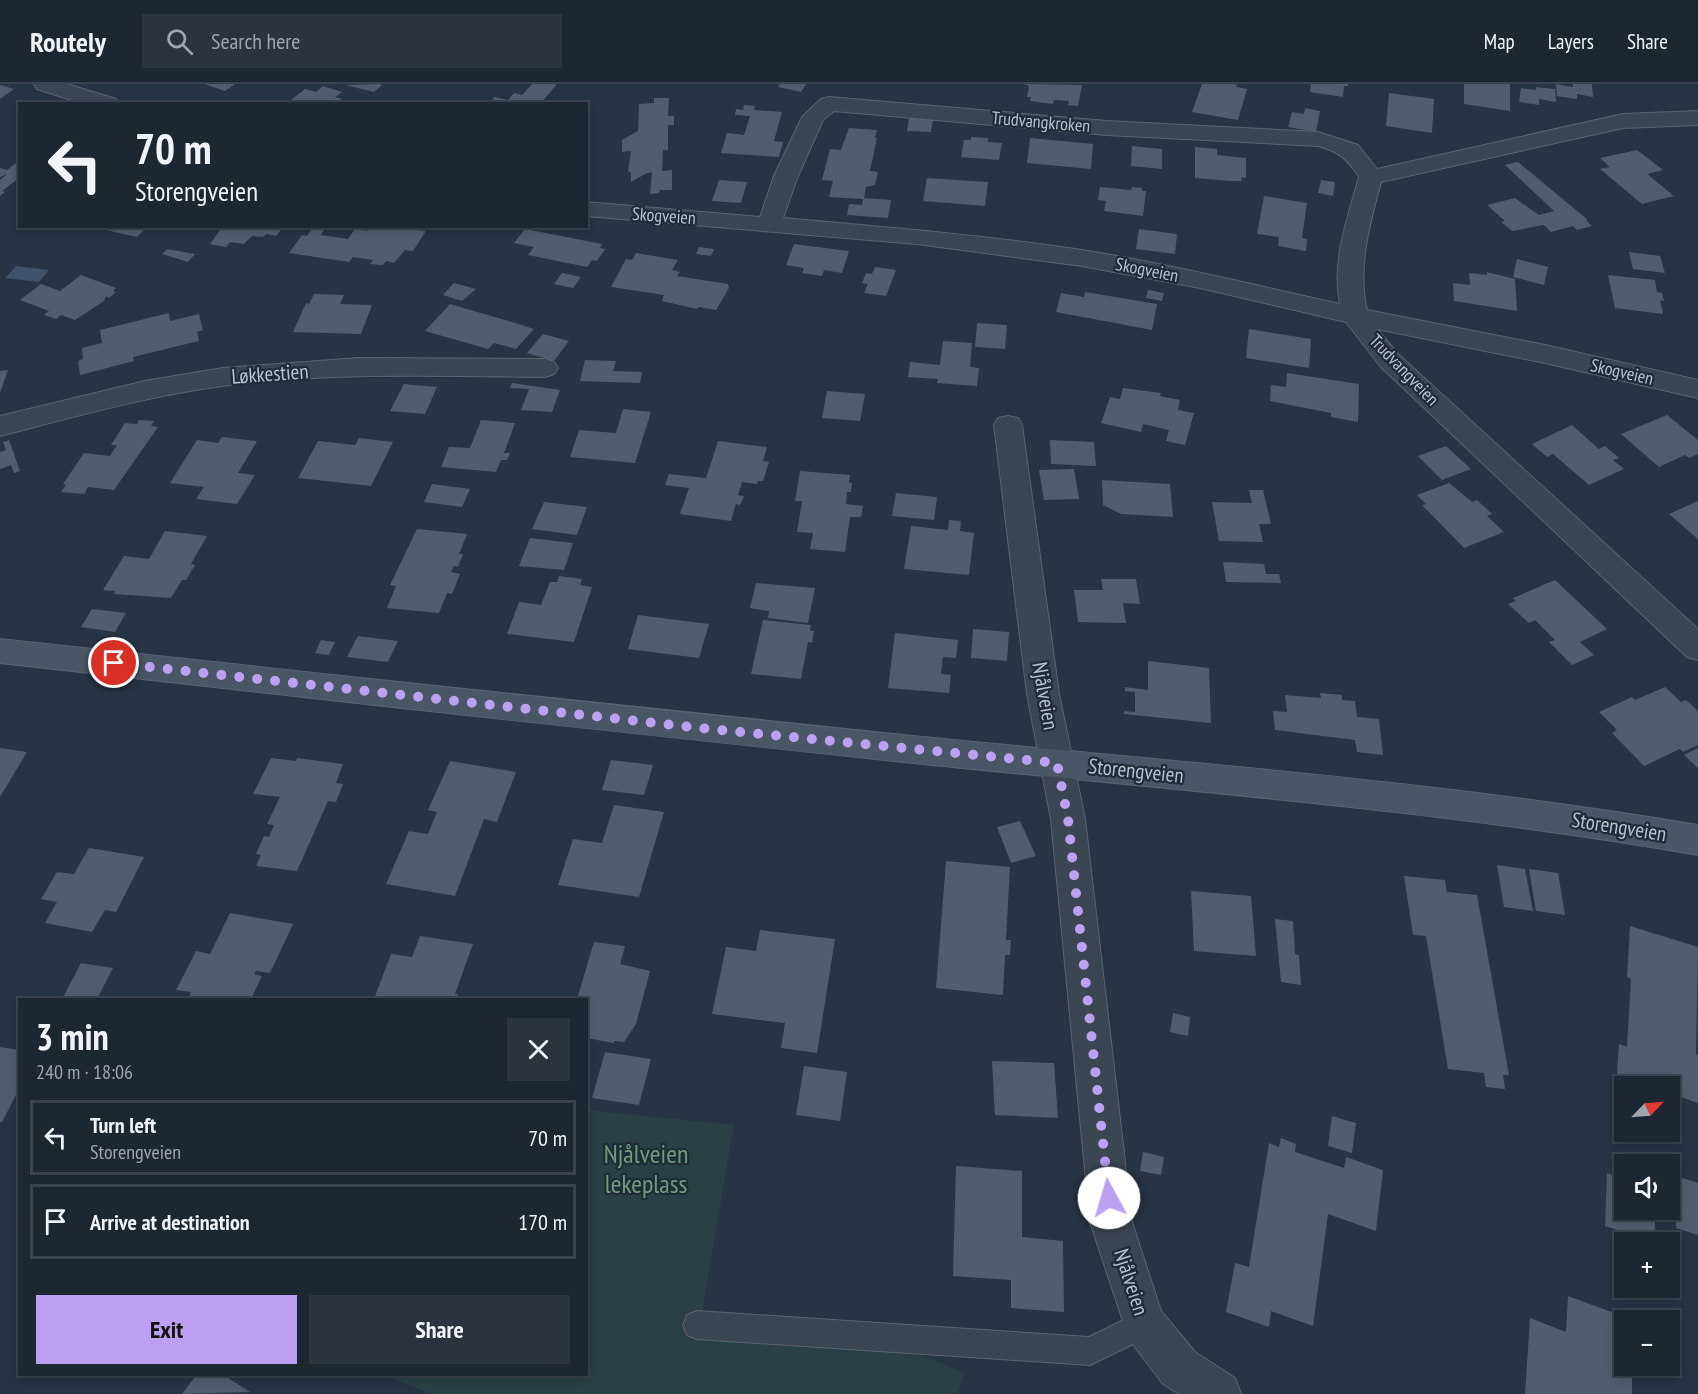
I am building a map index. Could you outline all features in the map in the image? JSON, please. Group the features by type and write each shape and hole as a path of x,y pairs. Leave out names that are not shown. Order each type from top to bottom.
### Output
{"main road":[{"name":"Storengveien","path":"0,651 619,717 709,729 1415,800 1592,822 1698,840"}],"street":[{"path":"45,84 102,102"},
{"name":"Trudvangkroken","path":"770,223 786,176 813,117 829,104 1107,128 1318,139 1347,146 1357,154 1371,177"},
{"path":"1371,177 1623,121 1698,118"},
{"name":"Trudvangveien","path":"1371,177 1358,225 1351,277 1350,287 1355,316 1389,360 1698,648"},
{"name":"Skogveien","path":"588,209 770,223 999,245 1082,258 1221,285 1698,389"},
{"name":"Løkkestien","path":"0,426 145,390 223,377 359,367 545,368"},
{"name":"Njålveien","path":"1008,425 1043,694 1068,819 1112,1222 1144,1324 1179,1368 1219,1394"}],"lane":[{"path":"697,1325 1090,1351 1144,1324"}],"green space":[{"name":"Njålveien lekeplass","path":"588,1110 734,1125 699,1330 905,1349 965,1373 957,1394 432,1394 387,1376 588,1376"}],"water":[{"path":"16,266 49,270 39,282 5,278"}],"building":[{"path":"204,84 235,84 225,91"},
{"path":"532,84 557,84 542,102 490,102 494,97 508,100 514,93 522,95"},
{"path":"780,84 806,84 801,92 778,87"},
{"path":"1024,84 1082,85 1078,106 1068,105 1069,101 1054,100 1053,104 1030,101 1031,97 1027,97 1029,86"},
{"path":"1202,84 1233,84 1237,85 1236,87 1247,89 1238,120 1192,112"},
{"path":"1311,84 1348,84 1348,86 1344,86 1343,97 1310,92"},
{"path":"1464,84 1510,84 1510,111 1464,104"},
{"path":"1556,84 1573,87 1573,84 1592,84 1593,97 1577,94 1577,99 1557,96"},
{"path":"0,85 14,89 0,99"},
{"path":"345,85 382,85 374,92"},
{"path":"323,86 342,92 335,97 342,99 339,102 289,102 305,89 316,92"},
{"path":"1536,87 1555,89 1556,102 1539,99 1539,105 1519,102 1521,88 1536,90"},
{"path":"1389,93 1434,99 1432,133 1386,126"},
{"path":"654,98 669,98 668,116 674,116 674,125 668,125 668,150 663,150 662,171 672,170 672,190 660,190 659,193 650,194 652,172 631,182 631,173 628,171 631,151 622,152 622,140 638,131 639,104 654,103"},
{"path":"744,105 755,106 754,110 782,112 774,141 783,142 779,157 721,153 727,133 744,135 750,116 735,115 736,109 743,110"},
{"path":"1305,108 1320,111 1316,132 1288,127 1292,112 1304,114"},
{"path":"909,118 933,120 931,132 907,131"},
{"path":"849,128 877,130 870,171 878,172 875,185 866,187 864,198 891,200 888,218 847,215 849,204 862,205 863,199 829,197 833,181 822,180 830,149 841,150"},
{"path":"971,137 988,138 988,142 1002,143 999,160 961,157 964,140 971,140"},
{"path":"1030,138 1093,144 1091,169 1027,163"},
{"path":"1132,146 1162,149 1162,169 1131,166"},
{"path":"1195,147 1217,149 1217,155 1246,158 1246,178 1241,177 1242,181 1230,181 1195,178"},
{"path":"1637,150 1663,170 1647,174 1674,196 1642,204 1600,169 1610,167 1600,158"},
{"path":"18,162 18,179 2,191 5,192 0,196 0,180 7,174 0,177 0,168 7,170"},
{"path":"1518,162 1588,220 1586,220 1592,226 1577,230 1573,226 1551,232 1544,225 1512,231 1501,222 1505,221 1487,205 1515,198 1539,215 1554,211 1505,165"},
{"path":"927,178 988,182 985,206 923,201"},
{"path":"719,180 747,182 741,203 712,201"},
{"path":"1321,180 1335,182 1333,196 1318,193"},
{"path":"1100,187 1131,190 1132,187 1142,188 1142,191 1146,191 1143,216 1104,211 1106,201 1098,200"},
{"path":"1264,196 1307,203 1302,238 1307,239 1306,251 1278,246 1279,237 1257,234"},
{"path":"108,228 146,228 137,237 106,230"},
{"path":"222,228 282,228 276,236 266,234 263,237 252,236 244,244 230,242 226,247 210,244"},
{"path":"369,228 406,228 426,231 413,251 405,250 394,263 386,261 383,265 370,264 373,260 353,257 349,262 289,253 302,235 307,236 312,229 324,230 321,235 348,239 355,229 367,231"},
{"path":"525,229 602,244 600,248 605,249 597,261 592,260 587,267 528,255 534,247 514,243"},
{"path":"1139,229 1177,234 1175,254 1136,249"},
{"path":"794,244 849,251 842,273 824,270 822,276 802,273 804,268 786,265"},
{"path":"699,247 714,249 711,256 696,254"},
{"path":"167,249 195,254 188,262 162,254"},
{"path":"1629,252 1660,256 1665,273 1633,269"},
{"path":"636,253 678,260 672,270 680,272 677,276 728,284 729,288 716,310 698,307 697,309 662,301 664,295 611,287 626,259 632,260"},
{"path":"1517,259 1548,267 1544,285 1513,277"},
{"path":"875,267 896,270 886,296 864,293 868,284 862,283 866,273 872,274"},
{"path":"1487,272 1515,279 1517,311 1454,301 1453,283 1470,285 1469,273 1487,275"},
{"path":"562,273 581,277 573,288 554,284"},
{"path":"81,275 116,288 113,291 116,292 109,298 106,296 104,301 75,320 61,315 56,319 44,315 49,311 20,300 41,284 60,291"},
{"path":"1608,275 1655,280 1657,292 1662,293 1664,301 1660,300 1663,314 1615,308"},
{"path":"454,283 476,289 462,301 443,295"},
{"path":"1148,290 1164,293 1162,301 1146,298"},
{"path":"1085,292 1157,304 1152,330 1056,312 1061,293 1084,297"},
{"path":"314,294 344,295 340,304 372,305 361,334 293,332 306,303 309,304"},
{"path":"450,304 534,329 516,349 494,343 488,349 425,331"},
{"path":"169,313 170,321 199,314 203,330 197,332 199,341 133,357 134,361 80,375 78,361 83,359 82,348 102,343 100,330"},
{"path":"977,323 1007,325 1005,349 975,347"},
{"path":"1249,329 1311,339 1309,368 1246,358"},
{"path":"543,334 569,341 554,361 527,353"},
{"path":"943,341 972,343 970,367 979,368 977,386 937,383 938,379 908,377 910,362 940,365"},
{"path":"585,360 616,361 613,371 642,372 640,383 580,381"},
{"path":"8,370 0,393 0,371"},
{"path":"1287,373 1359,384 1358,422 1331,417 1331,413 1270,401 1271,385 1286,387"},
{"path":"512,383 560,390 552,412 521,410 529,389 510,388"},
{"path":"404,384 437,387 425,414 390,411"},
{"path":"1123,388 1161,393 1160,396 1180,400 1178,410 1194,413 1185,445 1166,441 1169,430 1143,424 1141,432 1101,423 1110,397 1120,399"},
{"path":"827,391 865,394 860,421 822,418"},
{"path":"623,409 651,412 635,463 570,457 579,430 616,433"},
{"path":"1667,415 1698,440 1698,454 1689,458 1685,455 1659,467 1621,434"},
{"path":"139,420 154,421 151,426 158,427 114,490 88,487 84,494 61,492 66,485 63,484 84,453 110,456 117,445 111,445 125,423 137,424"},
{"path":"481,420 515,423 504,453 510,453 507,460 501,460 496,472 441,467 449,447 470,448"},
{"path":"1572,425 1599,449 1605,446 1619,458 1613,460 1624,469 1589,485 1553,454 1547,457 1532,444"},
{"path":"222,437 257,441 238,473 255,475 237,504 196,499 204,487 170,483 197,440 218,443"},
{"path":"359,438 393,442 371,486 298,478 318,441 355,445"},
{"path":"9,440 20,471 14,473 11,465 0,469 0,452 6,450 3,442"},
{"path":"1050,440 1094,442 1096,466 1051,464"},
{"path":"718,441 767,447 763,461 769,462 763,481 758,481 757,484 742,482 738,495 744,496 740,505 736,504 731,521 680,514 689,488 665,485 669,474 706,478"},
{"path":"1446,446 1471,469 1442,480 1418,456"},
{"path":"1074,469 1079,499 1044,500 1039,470"},
{"path":"800,471 850,475 851,492 847,492 846,504 863,506 861,517 850,517 845,552 810,549 813,533 797,532 802,501 795,501"},
{"path":"1102,480 1170,484 1173,517 1121,514 1103,505"},
{"path":"1449,483 1472,502 1477,500 1492,514 1487,516 1504,532 1464,548 1422,505 1426,504 1417,495"},
{"path":"432,484 470,489 462,507 424,502"},
{"path":"1249,490 1263,490 1271,524 1259,524 1263,542 1219,541 1212,502 1252,503"},
{"path":"896,493 937,497 934,520 892,516"},
{"path":"1698,501 1698,539 1669,514"},
{"path":"544,502 587,507 577,535 532,529"},
{"path":"949,520 961,521 960,531 974,533 969,575 904,569 911,526 948,530"},
{"path":"417,529 467,534 459,554 463,554 458,567 454,566 451,572 460,574 452,594 447,593 439,613 387,608 396,586 390,585"},
{"path":"165,531 207,536 191,564 195,565 171,598 114,594 115,591 103,590 124,556 149,559"},
{"path":"530,538 573,543 564,570 519,566"},
{"path":"1223,562 1264,564 1266,574 1279,574 1281,583 1226,582"},
{"path":"559,576 582,579 580,585 592,587 574,642 507,634 519,602 541,605 550,582 557,582"},
{"path":"1101,579 1136,579 1140,604 1123,603 1126,623 1078,622 1074,590 1103,590"},
{"path":"1555,580 1607,629 1580,642 1594,655 1572,665 1549,642 1555,640 1535,620 1529,623 1508,604 1516,601 1513,598"},
{"path":"756,583 815,588 808,623 768,618 769,611 750,608"},
{"path":"92,609 126,613 115,632 81,627"},
{"path":"638,615 709,624 699,658 628,649"},
{"path":"763,620 811,625 810,631 814,631 812,643 808,642 801,679 751,674"},
{"path":"973,629 1009,632 1007,661 971,658"},
{"path":"895,633 958,640 956,658 943,657 941,674 951,675 949,693 888,688"},
{"path":"358,636 398,641 388,662 347,657"},
{"path":"321,640 335,642 329,655 315,653"},
{"path":"1148,661 1209,668 1211,723 1124,714 1124,711 1135,712 1135,692 1125,691 1125,687 1148,690"},
{"path":"1665,687 1681,702 1686,700 1698,711 1698,745 1683,752 1680,749 1644,766 1612,733 1617,730 1599,712 1632,697 1635,700"},
{"path":"1320,693 1342,695 1342,700 1355,701 1357,717 1379,719 1383,755 1357,752 1355,740 1275,730 1273,711 1287,712 1285,695 1321,698"},
{"path":"0,748 27,752 0,797"},
{"path":"1698,748 1698,768 1684,755"},
{"path":"271,758 296,761 297,758 343,764 336,783 343,784 336,802 328,801 297,871 256,866 261,855 256,854 264,836 269,837 274,825 267,824 280,797 253,794"},
{"path":"611,760 653,765 644,795 602,790"},
{"path":"450,761 516,772 497,822 484,819 455,896 386,884 409,831 428,834 437,812 428,810"},
{"path":"614,805 664,812 639,897 558,885 573,839 602,843"},
{"path":"1020,821 1036,856 1011,863 997,827"},
{"path":"89,848 144,857 116,912 105,910 92,932 45,923 57,902 41,899 57,872 74,874"},
{"path":"946,861 1010,867 1006,940 1011,940 1010,955 1005,955 1003,995 936,988"},
{"path":"1497,865 1525,869 1533,911 1504,907"},
{"path":"1529,869 1558,873 1565,915 1536,911"},
{"path":"1404,876 1445,880 1447,892 1477,895 1509,1075 1503,1075 1505,1089 1486,1087 1484,1073 1448,1069 1426,936 1413,935"},
{"path":"1191,891 1251,896 1256,956 1194,951"},
{"path":"230,913 293,924 270,973 256,971 254,974 262,976 251,998 188,998 191,992 176,990 196,951 210,954"},
{"path":"1275,919 1293,921 1295,954 1299,955 1301,985 1281,982"},
{"path":"1630,926 1698,947 1696,1054 1698,1055 1698,1103 1680,1097 1680,1076 1617,1075 1619,1044 1627,1047 1631,979 1627,977"},
{"path":"760,930 835,939 817,1053 781,1048 785,1023 712,1014 726,947 756,951"},
{"path":"420,936 473,944 455,994 458,994 457,998 374,998 391,954 412,957"},
{"path":"594,942 625,946 620,964 650,971 636,1024 624,1042 614,1041 614,1043 588,1038 588,998 577,998"},
{"path":"81,963 113,968 98,998 63,998"},
{"path":"1173,1013 1190,1017 1188,1036 1170,1032"},
{"path":"0,1047 18,1050 18,1091 0,1122"},
{"path":"605,1052 651,1059 639,1105 592,1098"},
{"path":"992,1061 1054,1063 1058,1118 995,1115"},
{"path":"804,1066 847,1072 840,1121 796,1115"},
{"path":"1332,1116 1356,1123 1352,1153 1328,1146"},
{"path":"1281,1138 1296,1144 1295,1152 1344,1168 1346,1157 1383,1170 1376,1231 1328,1214 1313,1326 1271,1311 1269,1327 1226,1312 1235,1263 1249,1267 1269,1143 1279,1147"},
{"path":"1143,1152 1164,1157 1161,1175 1140,1171"},
{"path":"956,1166 1022,1171 1022,1237 1063,1241 1064,1312 1011,1308 1011,1280 953,1276"},
{"path":"1607,1173 1614,1175 1614,1220 1655,1220 1655,1232 1624,1232 1605,1226"},
{"path":"1680,1177 1698,1183 1698,1235 1676,1228 1676,1220 1680,1220"},
{"path":"1568,1296 1614,1313 1614,1376 1632,1376 1632,1394 1525,1394 1530,1318 1566,1332"},
{"path":"196,1376 225,1376 250,1392 182,1394"}],"route":[{"path":"114,663 602,715 709,729 1057,763 1068,819 1109,1198"}]}
